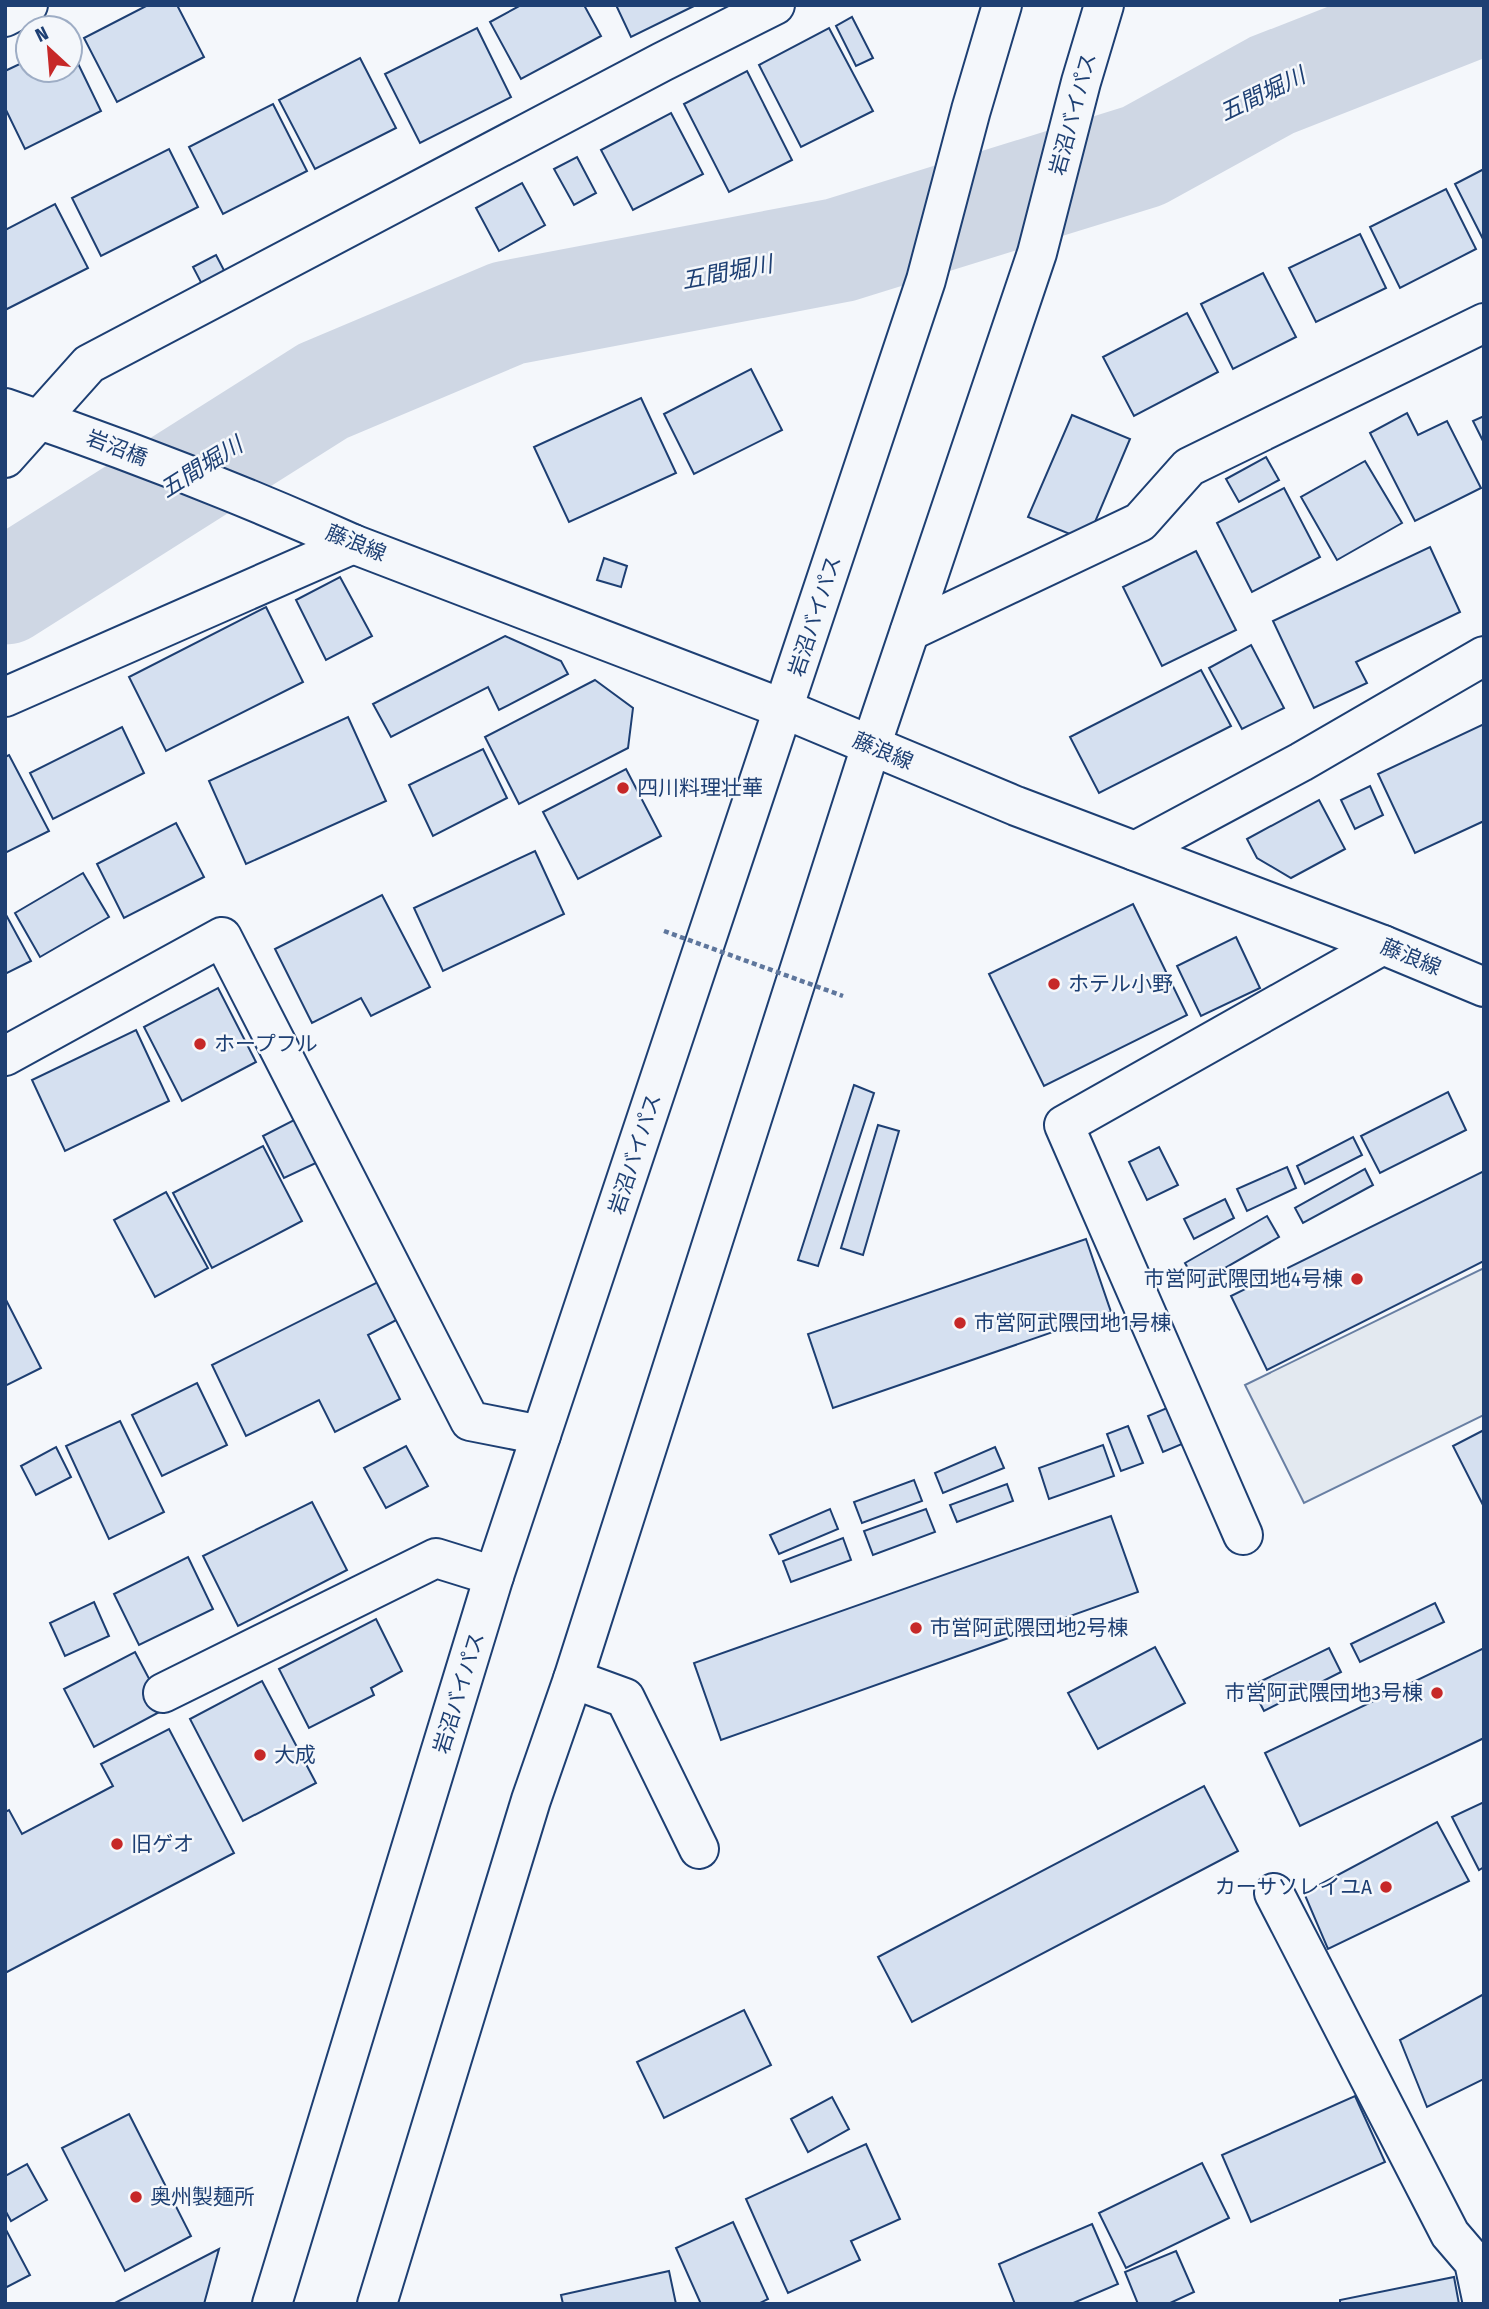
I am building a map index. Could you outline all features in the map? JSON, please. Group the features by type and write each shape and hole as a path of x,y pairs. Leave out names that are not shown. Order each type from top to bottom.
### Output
{"main road":[{"path":"5,18 28,5"},
{"path":"5,458 89,364 650,68 775,5"},
{"name":"岩沼バイパス","path":"272,2304 494,1576 926,280 1002,5"},
{"name":"岩沼バイパス","path":"377,2304 527,1813 573,1679 871,746 1037,253 1081,82 1104,5"},
{"path":"911,631 1140,522 1189,467 1484,323"},
{"name":"岩沼橋","path":"38,419 284,513"},
{"name":"藤浪線","path":"284,513 353,544 784,709 1016,806 1484,986"},
{"path":"5,697 353,544"},
{"path":"1135,851 1301,762 1484,656"},
{"path":"5,1056 222,937 470,1421 541,1434"},
{"path":"1243,1535 1064,1125 1383,945"},
{"path":"163,1693 436,1558 494,1576"},
{"path":"573,1679 625,1698 699,1849"},
{"path":"1274,1893 1450,2234 1474,2262 1483,2304"}],"path":[{"path":"664,930 843,996"}],"shaded area":[{"path":"1484,1268 1484,1415 1304,1503 1245,1385"}],"building":[{"path":"148,5 177,5 204,57 117,102 84,38"},
{"path":"521,5 584,5 601,36 521,79 490,22"},
{"path":"616,5 696,5 631,37"},
{"path":"852,17 873,58 856,66 836,26"},
{"path":"477,28 511,97 420,143 385,74"},
{"path":"829,28 873,111 801,147 759,65"},
{"path":"360,58 396,128 315,169 279,100"},
{"path":"14,67 14,84 84,84 84,76 101,111 25,149 5,108 5,71"},
{"path":"747,71 792,160 729,192 684,104"},
{"path":"273,104 307,171 223,214 189,147"},
{"path":"671,113 703,174 633,210 601,150"},
{"path":"169,149 198,207 101,256 72,198"},
{"path":"577,157 596,193 574,205 554,169"},
{"path":"1484,169 1484,241 1455,184"},
{"path":"522,183 545,225 499,251 476,208"},
{"path":"1446,189 1476,249 1400,288 1370,227"},
{"path":"55,204 88,268 5,310 5,230"},
{"path":"1360,234 1386,288 1316,322 1289,268"},
{"path":"216,255 228,278 205,290 193,267"},
{"path":"1263,273 1296,337 1233,369 1201,304"},
{"path":"1187,313 1218,372 1134,416 1103,357"},
{"path":"751,369 782,430 694,474 664,414"},
{"path":"641,398 676,473 569,522 534,447"},
{"path":"1407,413 1418,435 1447,421 1481,488 1415,521 1370,433"},
{"path":"1072,415 1130,439 1087,541 1028,517"},
{"path":"1484,416 1484,443 1473,421"},
{"path":"1266,457 1279,480 1239,502 1226,479"},
{"path":"1365,461 1402,523 1337,560 1301,497"},
{"path":"1284,488 1320,557 1252,592 1217,523"},
{"path":"1430,547 1460,612 1356,662 1367,683 1314,708 1273,621"},
{"path":"1196,551 1236,630 1162,666 1123,587"},
{"path":"604,558 627,566 621,587 597,580"},
{"path":"340,577 372,636 326,660 296,600"},
{"path":"266,607 303,682 166,751 129,677"},
{"path":"505,636 561,661 568,674 499,710 488,687 391,737 373,704"},
{"path":"1251,645 1284,708 1242,729 1209,668"},
{"path":"1201,670 1231,726 1099,793 1070,737"},
{"path":"595,680 633,708 628,748 519,804 485,737"},
{"path":"348,717 386,801 246,864 209,781"},
{"path":"1484,724 1484,821 1415,853 1378,774"},
{"path":"122,727 144,773 53,819 30,773"},
{"path":"483,749 507,798 433,836 409,785"},
{"path":"9,755 49,831 5,853 5,757"},
{"path":"626,769 661,836 578,879 543,812"},
{"path":"1370,786 1383,815 1355,829 1341,800"},
{"path":"1319,800 1345,849 1291,878 1257,858 1247,839"},
{"path":"176,823 204,877 124,918 97,864"},
{"path":"535,851 564,914 443,971 414,908"},
{"path":"83,873 109,917 40,957 15,913"},
{"path":"382,895 430,987 371,1016 361,998 312,1023 275,949"},
{"path":"1133,904 1187,1015 1044,1086 989,974"},
{"path":"5,913 31,961 5,974"},
{"path":"1236,937 1260,988 1201,1016 1177,966"},
{"name":"ホープフル","path":"218,988 256,1062 182,1101 144,1027"},
{"path":"136,1030 169,1101 65,1151 32,1080"},
{"path":"854,1085 874,1093 818,1266 798,1260"},
{"path":"1448,1092 1466,1130 1380,1173 1361,1136"},
{"path":"296,1119 318,1162 284,1178 263,1136"},
{"path":"878,1125 899,1131 863,1255 841,1248"},
{"path":"1353,1137 1362,1155 1305,1184 1297,1166"},
{"path":"263,1146 302,1221 212,1268 173,1193"},
{"path":"1159,1147 1178,1185 1147,1200 1129,1162"},
{"path":"1287,1167 1296,1188 1247,1211 1237,1189"},
{"path":"1365,1169 1373,1185 1303,1223 1295,1208"},
{"name":"市営阿武隈団地4号棟","path":"1484,1171 1484,1261 1267,1370 1231,1296"},
{"path":"166,1192 208,1268 155,1297 114,1220"},
{"path":"1225,1199 1234,1218 1194,1239 1184,1219"},
{"path":"1267,1216 1279,1237 1197,1284 1185,1263"},
{"name":"市営阿武隈団地1号棟","path":"1086,1239 1111,1312 833,1408 808,1334"},
{"path":"384,1279 402,1317 368,1335 400,1399 335,1432 319,1400 246,1436 212,1365"},
{"path":"5,1298 41,1368 5,1386"},
{"path":"197,1383 227,1445 162,1476 132,1415"},
{"path":"1167,1408 1182,1444 1163,1452 1148,1416"},
{"path":"120,1421 164,1512 109,1539 66,1446"},
{"path":"1128,1426 1143,1463 1121,1471 1107,1434"},
{"path":"1484,1430 1484,1507 1453,1446"},
{"path":"1103,1445 1114,1476 1049,1499 1039,1468"},
{"path":"406,1446 428,1486 386,1508 364,1468"},
{"path":"56,1447 71,1477 36,1495 21,1466"},
{"path":"995,1447 1004,1468 943,1493 935,1473"},
{"path":"914,1480 922,1501 862,1523 854,1502"},
{"path":"1007,1484 1013,1501 957,1522 950,1505"},
{"path":"312,1502 347,1570 238,1626 203,1556"},
{"path":"830,1509 838,1529 779,1554 770,1535"},
{"path":"926,1509 935,1532 873,1555 864,1531"},
{"name":"市営阿武隈団地2号棟","path":"1111,1516 1138,1592 721,1740 694,1663"},
{"path":"843,1538 851,1560 791,1582 783,1561"},
{"path":"188,1557 213,1609 139,1645 114,1594"},
{"path":"94,1602 109,1636 65,1656 50,1623"},
{"path":"1435,1603 1444,1622 1360,1662 1351,1644"},
{"path":"376,1619 402,1671 371,1688 374,1695 309,1728 279,1669"},
{"path":"1155,1647 1185,1703 1098,1749 1068,1693"},
{"path":"1329,1648 1341,1672 1264,1711 1251,1686"},
{"name":"市営阿武隈団地3号棟","path":"1484,1648 1484,1738 1300,1826 1265,1753"},
{"path":"135,1652 165,1709 94,1747 64,1689"},
{"path":"262,1681 316,1783 243,1821 190,1719"},
{"name":"旧ゲオ","path":"169,1729 234,1853 5,1973 5,1812 9,1810 22,1834 113,1786 101,1764"},
{"path":"1204,1786 1238,1851 912,2022 878,1957"},
{"path":"1484,1802 1484,1867 1479,1870 1452,1817"},
{"name":"カーサソレイユA","path":"1437,1822 1469,1881 1328,1949 1304,1893"},
{"path":"1484,1994 1484,2079 1427,2107 1400,2040"},
{"path":"744,2010 771,2065 664,2118 637,2062"},
{"path":"1355,2096 1385,2162 1251,2222 1222,2155"},
{"path":"832,2097 849,2129 808,2152 791,2119"},
{"path":"129,2114 191,2236 125,2271 62,2148"},
{"path":"866,2144 900,2219 851,2241 860,2260 788,2293 746,2199"},
{"path":"1202,2163 1229,2218 1126,2268 1099,2213"},
{"path":"27,2164 47,2200 11,2221 5,2210 5,2176"},
{"path":"733,2222 768,2299 758,2304 701,2304 676,2248"},
{"path":"1092,2224 1118,2284 1071,2304 1015,2304 999,2264"},
{"path":"5,2228 30,2275 5,2288"},
{"path":"219,2249 204,2304 113,2304"},
{"path":"1176,2251 1194,2292 1168,2304 1138,2304 1125,2272"},
{"path":"669,2271 676,2304 563,2304 561,2295"},
{"path":"1454,2277 1459,2304 1340,2304 1340,2300"}],"waterway":[{"name":"五間堀川","path":"5,592 323,391 508,313 840,250 1143,156 1272,85 1476,5"}],"place":[{"name":"四川料理壮華","path":"623,788"},
{"name":"ホテル小野","path":"1054,984"},
{"name":"ホープフル","path":"200,1044"},
{"name":"市営阿武隈団地4号棟","path":"1357,1279"},
{"name":"市営阿武隈団地1号棟","path":"960,1323"},
{"name":"市営阿武隈団地2号棟","path":"916,1628"},
{"name":"市営阿武隈団地3号棟","path":"1437,1693"},
{"name":"大成","path":"260,1755"},
{"name":"旧ゲオ","path":"117,1844"},
{"name":"カーサソレイユA","path":"1386,1887"},
{"name":"奥州製麺所","path":"136,2197"}]}
